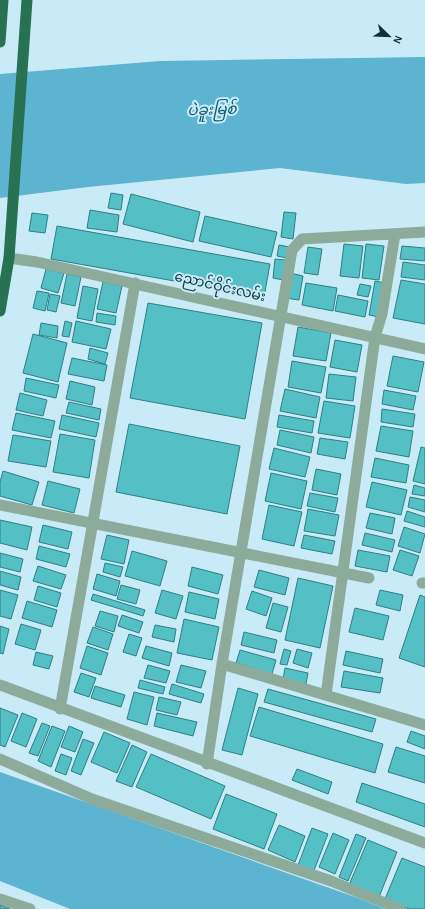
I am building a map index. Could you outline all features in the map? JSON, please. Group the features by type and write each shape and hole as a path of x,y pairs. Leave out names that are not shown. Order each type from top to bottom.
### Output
{"highway":[{"path":"0,42 4,0"},
{"path":"0,311 9,258 27,0"}],"street":[{"path":"207,764 222,664 292,250 302,239 425,232"},
{"path":"326,695 375,337 382,314 395,234"},
{"name":"ညောင်ဝိုင်းလမ်း","path":"9,258 37,262 135,283 425,349"},
{"path":"60,709 135,283"},
{"path":"0,505 241,554 344,572 369,578"},
{"path":"222,664 425,724"},
{"path":"0,685 207,764 425,843"},
{"path":"0,759 92,799 330,881 400,909"},
{"path":"0,899 30,909"}],"water":[{"name":"ပဲခူးမြစ်","path":"425,57 425,183 406,184 280,168 88,187 0,198 0,74 160,61"},
{"path":"0,772 358,898 385,909 70,909 0,881"}],"building":[{"path":"111,193 123,195 121,210 108,208"},
{"path":"131,194 200,212 193,242 123,224"},
{"path":"90,210 119,215 117,232 87,228"},
{"path":"284,212 296,213 293,239 281,237"},
{"path":"32,213 48,215 45,233 29,231"},
{"path":"205,216 277,232 271,257 199,241"},
{"path":"57,226 270,264 264,297 51,259"},
{"path":"344,244 363,246 359,278 340,276"},
{"path":"366,244 384,246 379,280 362,278"},
{"path":"279,245 290,247 287,258 277,256"},
{"path":"402,246 425,248 425,261 400,259"},
{"path":"308,247 322,249 318,275 304,273"},
{"path":"275,259 286,260 283,280 273,278"},
{"path":"403,262 425,265 425,280 401,277"},
{"path":"46,269 64,273 58,293 41,288"},
{"path":"290,273 303,276 299,300 285,298"},
{"path":"67,274 81,277 75,306 61,303"},
{"path":"401,280 425,284 425,324 393,318"},
{"path":"375,281 385,283 379,317 369,315"},
{"path":"103,282 122,286 116,313 97,309"},
{"path":"306,283 337,288 333,311 302,305"},
{"path":"360,284 371,286 368,297 357,295"},
{"path":"83,286 98,289 92,321 77,318"},
{"path":"37,291 49,293 45,311 33,308"},
{"path":"50,294 60,296 56,312 47,310"},
{"path":"338,295 368,301 365,317 335,311"},
{"path":"148,303 262,323 245,419 130,398"},
{"path":"97,313 116,316 115,325 96,322"},
{"path":"65,321 72,323 69,337 62,336"},
{"path":"76,321 111,329 106,349 72,342"},
{"path":"41,323 58,326 57,338 39,335"},
{"path":"298,327 331,333 326,361 293,356"},
{"path":"33,334 67,343 58,382 23,373"},
{"path":"335,340 362,345 357,372 330,367"},
{"path":"90,348 108,353 105,364 88,359"},
{"path":"393,356 424,362 418,392 387,386"},
{"path":"72,358 107,365 104,381 68,374"},
{"path":"292,361 326,367 321,393 288,387"},
{"path":"329,374 356,377 353,401 326,398"},
{"path":"26,378 59,385 56,398 24,391"},
{"path":"70,381 95,387 92,405 66,399"},
{"path":"285,389 320,397 316,418 280,411"},
{"path":"384,390 416,396 413,410 382,404"},
{"path":"20,393 47,400 43,416 16,410"},
{"path":"324,401 355,406 350,438 318,433"},
{"path":"69,402 101,409 99,420 66,413"},
{"path":"382,409 415,414 413,427 381,422"},
{"path":"16,413 55,421 51,438 12,430"},
{"path":"62,415 99,423 96,437 59,429"},
{"path":"279,415 314,421 312,433 277,427"},
{"path":"129,424 240,446 227,514 116,492"},
{"path":"381,426 413,431 409,457 376,451"},
{"path":"280,430 314,437 311,453 277,445"},
{"path":"60,434 95,440 89,478 53,472"},
{"path":"13,435 51,441 46,467 8,461"},
{"path":"320,438 348,442 345,459 317,454"},
{"path":"421,447 425,448 425,484 413,481"},
{"path":"274,448 310,457 305,477 269,469"},
{"path":"375,458 409,465 406,483 371,477"},
{"path":"316,469 341,474 337,495 312,490"},
{"path":"3,471 39,482 32,505 0,496 0,482"},
{"path":"271,473 307,481 301,509 265,501"},
{"path":"48,481 80,489 74,513 42,505"},
{"path":"372,482 407,490 401,515 366,507"},
{"path":"414,485 425,488 425,496 412,494"},
{"path":"310,493 338,498 335,512 307,506"},
{"path":"410,497 425,500 425,512 408,507"},
{"path":"269,505 302,512 294,546 262,539"},
{"path":"308,509 339,515 335,536 304,531"},
{"path":"407,511 425,517 425,527 404,521"},
{"path":"370,513 395,518 392,534 366,528"},
{"path":"0,520 32,527 27,550 0,543"},
{"path":"43,525 72,532 68,549 39,542"},
{"path":"404,527 425,534 420,553 398,546"},
{"path":"365,533 395,540 392,552 362,545"},
{"path":"107,535 129,540 124,564 101,559"},
{"path":"304,535 335,541 332,554 301,548"},
{"path":"39,546 70,554 66,567 36,559"},
{"path":"358,550 390,556 387,572 355,566"},
{"path":"400,550 419,556 412,576 393,570"},
{"path":"132,551 167,561 160,586 125,576"},
{"path":"0,553 23,559 20,572 0,567"},
{"path":"105,563 123,567 120,577 103,572"},
{"path":"38,566 66,575 61,589 33,581"},
{"path":"192,567 223,575 218,594 188,586"},
{"path":"259,570 289,578 285,595 254,587"},
{"path":"0,571 21,577 18,590 0,585"},
{"path":"97,574 120,581 116,596 93,589"},
{"path":"298,578 333,586 320,648 285,640"},
{"path":"121,585 140,590 136,604 117,599"},
{"path":"38,586 61,593 57,607 34,600"},
{"path":"0,590 18,595 11,619 0,616"},
{"path":"162,590 183,596 176,619 155,613"},
{"path":"380,590 403,595 400,611 376,605"},
{"path":"252,591 272,598 266,616 246,609"},
{"path":"189,592 219,599 215,619 185,612"},
{"path":"93,594 145,610 143,616 91,600"},
{"path":"420,595 425,597 425,667 399,658"},
{"path":"27,601 57,610 52,627 22,618"},
{"path":"273,603 288,607 281,632 266,628"},
{"path":"355,608 389,616 383,640 349,632"},
{"path":"100,611 118,616 114,632 95,626"},
{"path":"122,615 143,622 139,633 118,626"},
{"path":"184,619 219,627 212,660 177,653"},
{"path":"21,624 41,630 35,650 15,644"},
{"path":"155,625 176,629 174,642 152,637"},
{"path":"0,626 9,629 3,654 0,653"},
{"path":"93,627 113,634 108,650 87,643"},
{"path":"244,632 277,640 274,653 241,645"},
{"path":"129,634 142,638 136,656 123,652"},
{"path":"87,646 108,653 101,675 80,668"},
{"path":"146,646 172,653 169,666 142,658"},
{"path":"284,649 291,651 287,665 280,664"},
{"path":"297,649 312,653 308,668 293,663"},
{"path":"240,650 276,660 272,674 236,663"},
{"path":"346,651 383,659 380,673 343,665"},
{"path":"36,652 53,656 49,669 33,665"},
{"path":"148,665 170,671 166,683 144,678"},
{"path":"181,665 206,671 201,688 176,682"},
{"path":"285,668 308,673 306,684 283,679"},
{"path":"344,671 383,678 380,693 341,687"},
{"path":"81,673 96,678 89,697 74,692"},
{"path":"140,680 165,687 163,694 138,688"},
{"path":"172,684 204,694 201,703 169,694"},
{"path":"95,686 125,695 121,707 91,698"},
{"path":"238,688 258,694 242,755 222,750"},
{"path":"268,689 376,719 372,732 264,702"},
{"path":"134,692 154,697 147,725 127,719"},
{"path":"159,697 181,702 177,715 156,710"},
{"path":"259,707 383,744 375,773 250,736"},
{"path":"0,708 18,715 5,747 0,745"},
{"path":"22,713 37,719 26,747 11,741"},
{"path":"157,713 197,722 193,736 154,726"},
{"path":"42,723 50,726 38,756 29,753"},
{"path":"52,726 65,731 51,767 38,761"},
{"path":"69,726 83,732 75,752 61,747"},
{"path":"411,731 425,736 425,749 407,742"},
{"path":"104,732 130,743 117,773 91,762"},
{"path":"83,739 94,743 81,775 71,771"},
{"path":"132,745 147,752 132,787 116,781"},
{"path":"396,747 425,756 425,783 388,772"},
{"path":"61,754 72,758 66,775 55,771"},
{"path":"151,754 225,786 211,819 136,787"},
{"path":"297,769 332,782 328,794 292,780"},
{"path":"362,783 425,804 425,827 356,802"},
{"path":"226,794 277,814 264,849 213,829"},
{"path":"279,825 305,836 295,862 268,850"},
{"path":"312,828 328,834 313,873 297,868"},
{"path":"333,833 349,840 335,874 319,867"},
{"path":"356,834 366,838 348,881 339,877"},
{"path":"368,840 397,852 379,897 349,885"},
{"path":"402,858 425,867 425,909 409,909 385,899"},
{"path":"0,905 10,909 0,909"}]}
